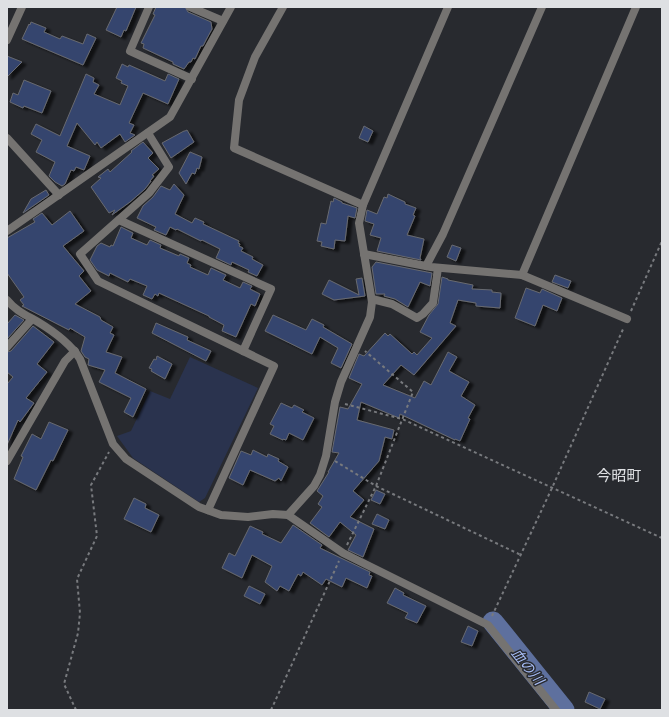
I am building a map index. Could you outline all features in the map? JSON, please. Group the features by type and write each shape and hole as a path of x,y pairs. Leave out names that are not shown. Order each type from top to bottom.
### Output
{"street":[{"path":"7,40 22,7"},
{"path":"149,7 130,51 192,79"},
{"path":"190,7 223,21"},
{"path":"7,231 170,117 231,7"},
{"path":"283,7 255,57 239,100 234,148 363,205"},
{"path":"288,515 314,486 320,475 326,456 336,402 342,382 370,317 372,299 359,223 363,205 448,7"},
{"path":"426,266 443,234 542,7"},
{"path":"522,275 636,7"},
{"path":"148,133 170,167 149,193 80,254 98,281 274,366 208,510"},
{"path":"7,138 58,195"},
{"path":"119,220 271,288 243,350"},
{"path":"364,254 438,268 522,275 628,319"},
{"path":"372,299 392,304 417,318 433,303 438,268"},
{"path":"7,300 13,308 67,343 75,351 80,359 113,444 126,459 199,507 221,515 248,517 274,514 288,515 343,553 488,625 556,710"},
{"path":"7,347 32,319"},
{"path":"7,461 65,361 75,351"}],"path":[{"path":"488,625 552,488 662,242"},
{"path":"271,710 343,553 376,486 413,392 358,345"},
{"path":"336,402 402,419 662,538"},
{"path":"76,710 64,684 78,633 80,613 76,579 97,536 91,486 113,444"},
{"path":"326,456 376,486 521,555"}],"shaded area":[{"path":"190,357 258,388 205,498 199,502 133,458 117,436 131,431 150,391 170,399"}],"building":[{"path":"117,7 136,7 126,31 124,30 121,37 106,30"},
{"path":"156,7 185,7 188,12 211,22 212,29 203,46 201,46 195,59 193,58 184,69 173,64 173,62 143,48 144,44 141,43 155,15 153,14"},
{"path":"31,22 46,28 44,32 60,39 62,36 83,44 87,34 96,38 83,65 22,39"},
{"path":"7,56 22,62 7,77"},
{"path":"122,64 128,67 129,65 165,81 168,74 179,79 168,104 143,93 129,123 134,125 130,133 135,135 125,142 120,134 101,148 97,142 95,145 77,123 67,146 90,156 84,170 76,167 74,171 71,170 65,184 62,186 49,176 55,162 36,152 42,140 31,134 36,124 60,136 86,74 94,78 93,82 99,85 94,94 120,105 128,86 121,83 122,81 116,78"},
{"path":"24,80 51,91 42,113 24,106 23,108 10,102 13,93 18,95"},
{"path":"364,126 373,131 368,142 359,138"},
{"path":"187,130 194,142 171,158 162,143"},
{"path":"143,142 153,153 148,158 159,169 152,175 154,176 145,189 112,215 115,210 109,213 91,187 101,178 98,177 108,169 110,172 132,152 131,151"},
{"path":"190,152 202,157 199,169 197,168 195,174 192,173 186,184 179,173"},
{"path":"174,184 184,195 175,214 192,223 195,218 204,222 203,224 239,241 239,246 243,248 241,251 253,257 252,259 263,265 257,276 248,272 249,270 232,262 231,265 216,258 220,249 202,240 201,241 170,227 166,235 154,230 156,227 137,218 143,206 153,197 161,186 170,190"},
{"path":"46,190 49,195 23,213 31,199"},
{"path":"388,194 405,202 405,204 416,208 413,215 415,216 407,235 424,239 420,258 421,260 377,251 381,238 370,235 374,224 365,221 367,210 377,214 384,197 387,198"},
{"path":"334,198 342,203 357,208 355,218 348,216 345,241 335,240 334,249 321,246 322,242 317,241 321,223 326,224 331,201 333,202"},
{"path":"70,211 84,231 63,246 84,271 79,276 91,291 75,304 100,317 101,320 113,327 110,333 114,335 106,352 122,357 115,373 146,389 133,417 124,412 131,398 99,382 105,370 88,365 89,359 85,357 81,351 85,337 70,328 69,330 22,306 24,305 20,300 24,297 7,273 7,238 35,222 33,219 42,213 52,225"},
{"path":"121,227 133,233 131,238 147,245 150,240 161,245 160,248 179,256 180,254 189,258 187,263 191,265 190,267 208,275 211,268 226,275 223,280 240,288 243,282 252,286 250,289 260,294 255,306 251,304 236,337 222,331 224,325 209,316 159,293 158,296 155,294 152,299 143,295 147,286 130,279 128,282 110,273 109,276 97,270 90,260 97,246 101,243 110,247 111,245 113,246"},
{"path":"452,245 461,248 456,261 447,257"},
{"path":"376,262 432,273 430,286 420,282 408,307 395,299 384,296 385,294 376,294 372,267"},
{"path":"555,275 571,281 568,288 552,282"},
{"path":"442,277 448,280 473,285 472,289 492,290 492,292 501,293 500,308 476,306 476,303 458,300 450,323 456,326 414,375 401,365 383,385 415,398 424,381 431,385 448,352 457,357 449,371 469,382 461,396 475,405 468,418 470,419 460,441 400,414 399,418 361,402 357,420 394,430 392,439 385,437 379,461 353,491 364,500 350,517 374,529 363,557 348,550 356,535 340,522 329,537 310,523 322,507 318,504 323,496 317,491 339,453 332,452 340,407 348,409 362,384 349,378 359,354 364,356 385,333 388,336 390,334 412,354 414,352 417,355 432,338 420,332 429,315 438,304"},
{"path":"362,278 365,296 334,300 322,294 329,280 359,295 356,279"},
{"path":"526,288 540,293 542,289 562,298 557,311 543,305 535,326 515,318"},
{"path":"15,315 24,320 7,339 7,324"},
{"path":"273,315 306,330 312,319 324,325 323,327 352,344 341,368 331,363 338,348 320,337 312,354 265,331"},
{"path":"156,323 188,337 187,340 211,351 206,361 152,333"},
{"path":"33,326 54,342 37,364 47,372 26,398 34,403 20,422 18,420 7,445 7,384 13,377 7,372 7,352 11,351"},
{"path":"157,356 172,364 165,379 151,371 152,369 149,368 154,359 156,360"},
{"path":"281,403 292,408 294,405 304,410 302,412 314,418 303,440 289,433 286,440 270,434 274,426 270,424"},
{"path":"49,422 68,430 53,461 51,460 36,490 14,479 23,457 21,456 32,434 41,439"},
{"path":"253,450 267,457 268,454 279,459 278,461 288,467 281,481 279,478 275,481 250,470 243,485 229,478 241,451 251,455"},
{"path":"376,490 385,494 380,504 371,500"},
{"path":"134,498 146,504 145,508 159,515 151,532 124,519"},
{"path":"377,514 389,520 385,529 372,524"},
{"path":"293,525 322,545 320,548 370,572 369,575 372,576 367,588 346,578 342,587 326,579 322,585 303,572 301,576 298,574 289,591 280,586 277,591 265,582 272,566 252,555 242,578 222,568 229,553 235,556 250,526 263,532 262,534 281,543"},
{"path":"249,586 265,594 260,604 244,596"},
{"path":"395,588 404,593 403,595 426,606 417,623 405,618 408,613 387,603"},
{"path":"468,626 478,631 472,646 461,642"},
{"path":"589,692 605,699 600,709 585,702"}],"waterway":[{"name":"血の川","path":"493,622 564,710"}],"district":[{"name":"今昭町","path":"619,475"}]}
